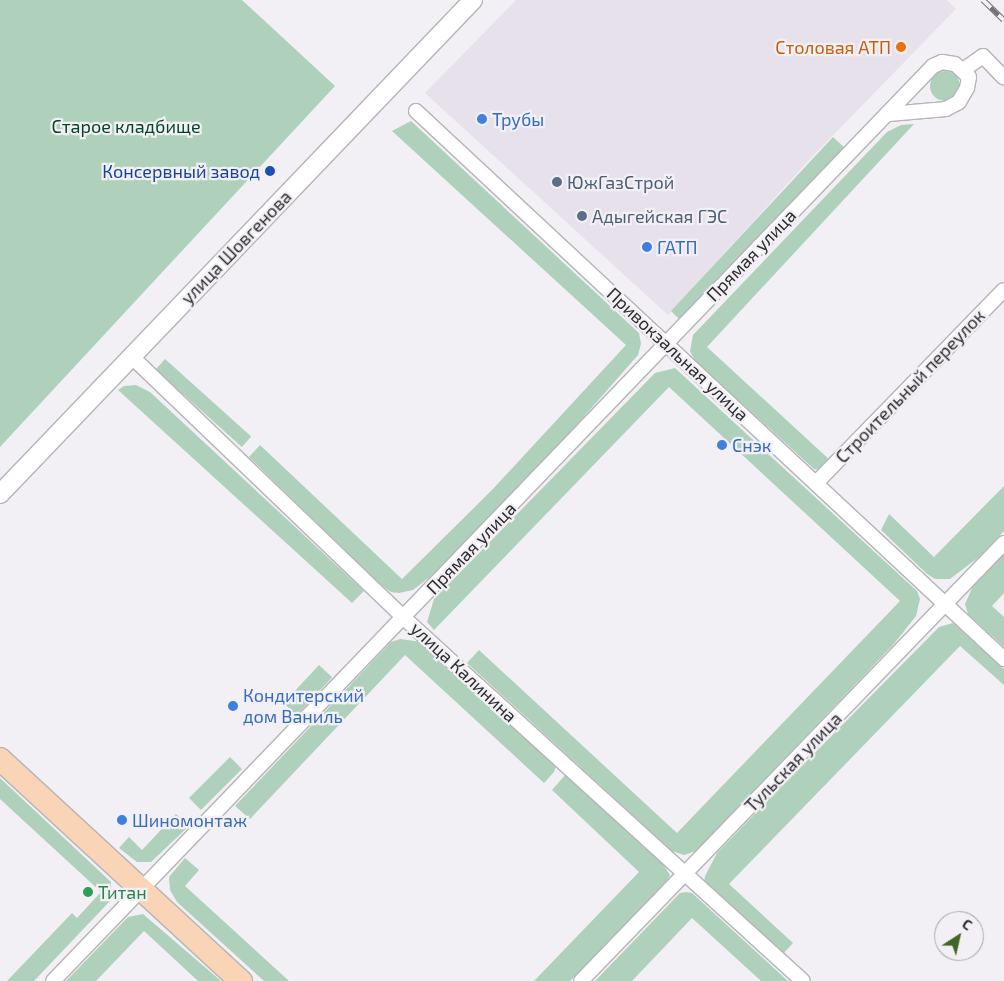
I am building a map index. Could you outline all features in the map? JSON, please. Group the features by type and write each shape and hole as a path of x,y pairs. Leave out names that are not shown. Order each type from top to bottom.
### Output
{"main road":[{"path":"0,759 241,981"}],"street":[{"name":"улица Шовгенова","path":"0,494 473,0"},
{"path":"889,114 946,109 959,102 968,88 968,77 963,70 983,56 1004,78"},
{"name":"Прямая улица","path":"53,981 404,618 666,343 889,114 933,66 942,62 963,70"},
{"name":"Привокзальная улица","path":"416,111 1004,659"},
{"name":"Строительный переулок","path":"816,483 1004,290"},
{"name":"улица Калинина","path":"132,356 404,618 802,981"},
{"name":"Тульская улица","path":"581,981 1004,542"}],"shaded area":[{"path":"516,0 947,0 956,9 809,160 668,315 425,93"}],"green space":[{"name":"Старое кладбище","path":"0,0 242,0 335,86 0,447"},
{"path":"945,71 951,72 959,80 959,92 951,100 945,101 939,100 931,92 930,86 931,80 939,72"},
{"path":"411,121 639,333 641,344 638,355 545,461 435,573 413,590 399,593 391,592 380,584 249,457 260,445 402,579 492,490 626,345 392,131"},
{"path":"914,124 707,347 832,462 822,470 814,469 695,361 690,351 693,335 887,132 901,125"},
{"path":"833,137 846,149 680,320 671,311"},
{"path":"165,359 251,437 242,447 156,369"},
{"path":"675,368 917,591 920,599 916,616 893,645 696,851 684,855 672,851 467,663 479,650 677,833 900,601 669,387 434,630 427,622 434,599 655,373"},
{"path":"136,385 150,392 364,591 352,603 118,390 124,386"},
{"path":"1004,486 1004,531 979,557 950,579 935,579 927,574 881,530 889,514 934,557"},
{"path":"1004,553 1004,593 992,606 1004,617 1004,647 968,614 965,604 974,584"},
{"path":"953,623 1004,669 1004,685 960,646 729,884 793,943 783,954 704,883 705,876 717,853 780,788 939,627"},
{"path":"400,639 422,642 556,766 554,772 544,783 405,655 250,819 235,806 391,642"},
{"path":"319,665 332,677 297,715 284,703"},
{"path":"230,757 242,769 201,810 189,798"},
{"path":"566,774 663,864 670,875 666,884 570,981 534,981 639,872 552,790"},
{"path":"0,778 111,882 110,901 34,981 7,981 72,913 77,918 101,892 0,799"},
{"path":"176,814 189,826 151,862 137,862 119,848 129,837 142,850"},
{"path":"185,858 199,870 185,886 289,981 264,981 177,902 170,890 169,877"},
{"path":"680,893 692,893 788,981 761,981 692,918 632,981 595,981"},
{"path":"143,914 221,981 198,981 144,931 96,981 66,981 128,917"}],"railway":[{"path":"983,0 1004,20"}],"place":[{"name":"Столовая АТП","path":"901,47"},
{"name":"Трубы","path":"482,119"},
{"name":"Консервный завод","path":"270,171"},
{"name":"ЮжГазСтрой","path":"557,182"},
{"name":"Адыгейская ГЭС","path":"582,216"},
{"name":"ГАТП","path":"647,247"},
{"name":"Снэк","path":"722,445"},
{"name":"Кондитерский дом Ваниль","path":"233,706"},
{"name":"Шиномонтаж","path":"122,820"},
{"name":"Титан","path":"88,892"}]}
